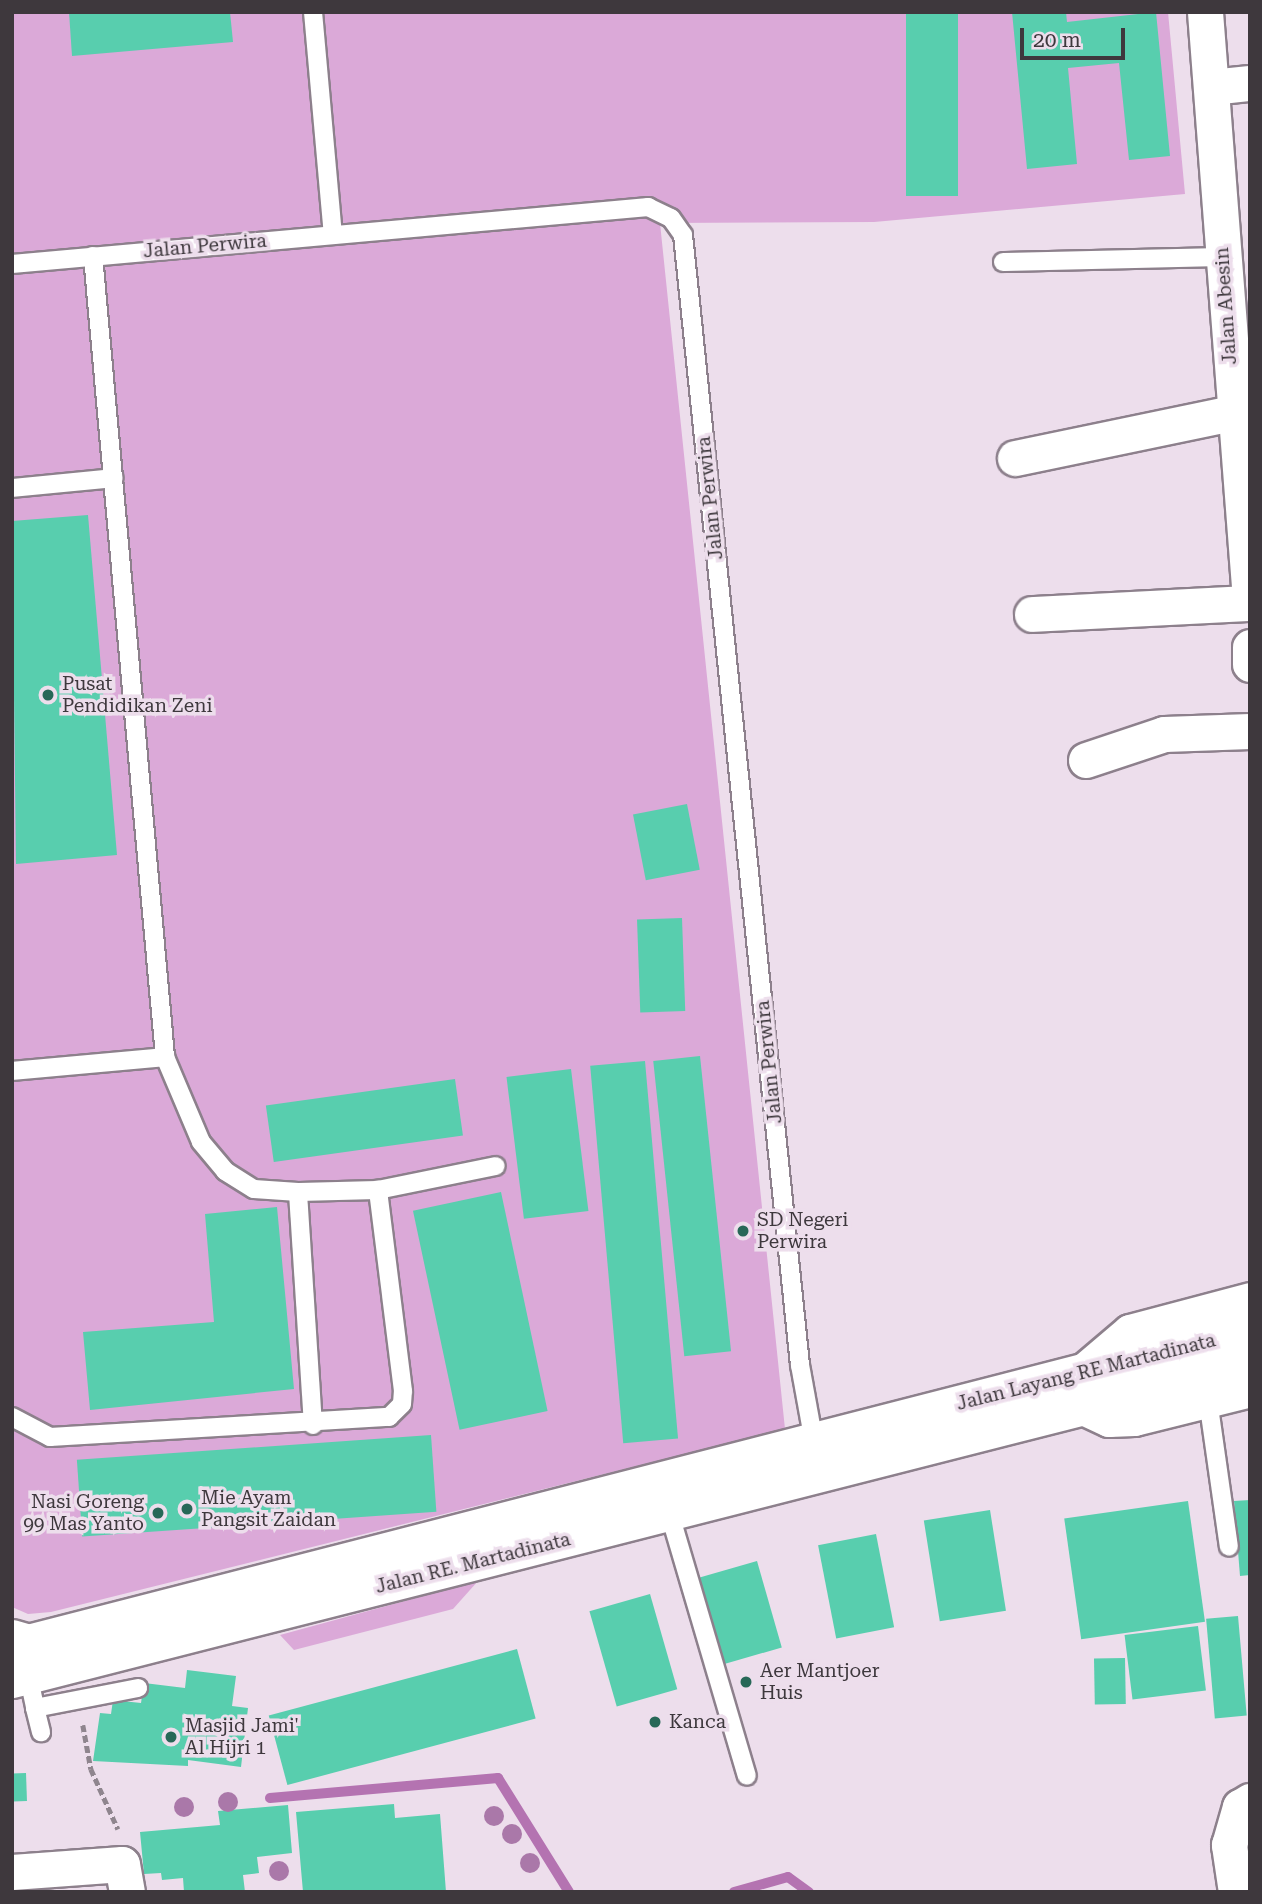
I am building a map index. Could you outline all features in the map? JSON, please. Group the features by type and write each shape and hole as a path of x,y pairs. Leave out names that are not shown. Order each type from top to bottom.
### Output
{"main road":[{"name":"Jalan Layang RE Martadinata","path":"928,1431 1085,1370 1250,1330"},
{"name":"Jalan Layang RE Martadinata","path":"928,1431 1085,1408 1250,1364"},
{"name":"Jalan RE. Martadinata","path":"12,1639 29,1644 665,1498 928,1431"},
{"name":"Jalan RE. Martadinata","path":"25,1687 665,1498"}],"street":[{"name":"Jalan Abesin","path":"1205,12 1233,413 1244,481 1250,601"},
{"path":"1211,87 1250,83"},
{"path":"1016,458 1233,413"},
{"path":"1032,614 1250,601"},
{"path":"1250,648 1250,664"},
{"path":"1086,760 1164,734 1250,732"},
{"path":"1085,1370 1130,1332 1250,1300"},
{"path":"1085,1408 1109,1419 1134,1418 1250,1389"},
{"path":"1236,1892 1229,1845 1240,1807 1250,1801"},
{"path":"12,1872 124,1878"}],"lane":[{"path":"313,12 333,234"},
{"name":"Jalan Perwira","path":"12,264 648,207 671,218 683,235 800,1365 817,1460"},
{"path":"93,256 165,1057 201,1142 225,1171 254,1189 298,1192 378,1190 496,1166"},
{"path":"1003,262 1223,257"},
{"path":"12,488 114,478"},
{"path":"12,1071 165,1057"},
{"path":"12,1417 50,1437 313,1425 389,1417 402,1404 378,1190"},
{"path":"298,1192 313,1425"},
{"path":"1208,1400 1229,1547"},
{"path":"665,1498 747,1776"},
{"path":"25,1687 82,1699 138,1688"},
{"path":"25,1687 41,1731"}],"path":[{"path":"82,1699 91,1769 125,1848 124,1878"}],"shaded area":[{"name":"Pusat Pendidikan Zeni","path":"12,12 1168,12 1185,194 874,222 660,223 785,1429 51,1612 28,1614 12,1607"},
{"path":"478,1581 453,1609 294,1650 280,1635"}],"building":[{"path":"69,12 230,12 233,42 72,56"},
{"path":"906,12 958,12 958,196 906,196"},
{"path":"1012,12 1066,12 1067,22 1156,12 1170,156 1129,160 1119,63 1068,68 1077,164 1027,169"},
{"path":"88,515 117,855 16,864 12,521"},
{"path":"687,804 700,870 646,880 633,814"},
{"path":"682,918 685,1011 640,1013 637,920"},
{"path":"700,1056 731,1351 684,1356 653,1061"},
{"path":"645,1061 678,1439 623,1443 590,1066"},
{"path":"571,1069 588,1211 524,1219 506,1077"},
{"path":"455,1079 463,1135 274,1162 266,1106"},
{"path":"501,1192 548,1411 460,1430 413,1211"},
{"path":"277,1207 294,1389 90,1410 83,1332 214,1322 205,1214"},
{"path":"431,1435 436,1512 82,1537 77,1460"},
{"path":"1250,1500 1250,1575 1240,1576 1234,1501"},
{"path":"1188,1501 1205,1622 1081,1639 1064,1518"},
{"path":"990,1510 1006,1611 940,1621 924,1520"},
{"path":"876,1534 894,1627 836,1639 818,1545"},
{"path":"757,1561 782,1648 718,1666 694,1579"},
{"path":"650,1594 677,1689 617,1707 589,1611"},
{"path":"1238,1616 1247,1716 1215,1718 1206,1619"},
{"path":"1198,1626 1206,1691 1132,1700 1125,1635"},
{"path":"517,1649 536,1719 287,1785 269,1716"},
{"path":"1125,1658 1126,1704 1095,1705 1094,1659"},
{"name":"Masjid Jami' Al Hijri 1","path":"187,1670 236,1676 232,1706 248,1708 241,1767 188,1760 188,1766 93,1761 100,1713 111,1714 113,1700 141,1703 144,1683 185,1688"},
{"path":"12,1773 26,1773 27,1801 13,1801"},
{"path":"394,1804 395,1818 440,1814 446,1892 303,1892 296,1812"},
{"path":"288,1805 292,1853 257,1857 259,1873 243,1875 245,1892 184,1892 183,1878 162,1880 161,1873 144,1874 140,1832 220,1825 218,1811"}],"waterway":[{"path":"270,1798 498,1778 569,1892"},
{"path":"734,1892 788,1877 809,1892"}],"place":[{"name":"Pusat Pendidikan Zeni","path":"48,695"},
{"name":"SD Negeri Perwira","path":"743,1231"},
{"name":"Mie Ayam Pangsit Zaidan","path":"187,1509"},
{"name":"Nasi Goreng 99 Mas Yanto","path":"158,1513"},
{"name":"Aer Mantjoer Huis","path":"746,1682"},
{"name":"Kanca","path":"655,1722"},
{"name":"Masjid Jami' Al Hijri 1","path":"171,1737"}]}
